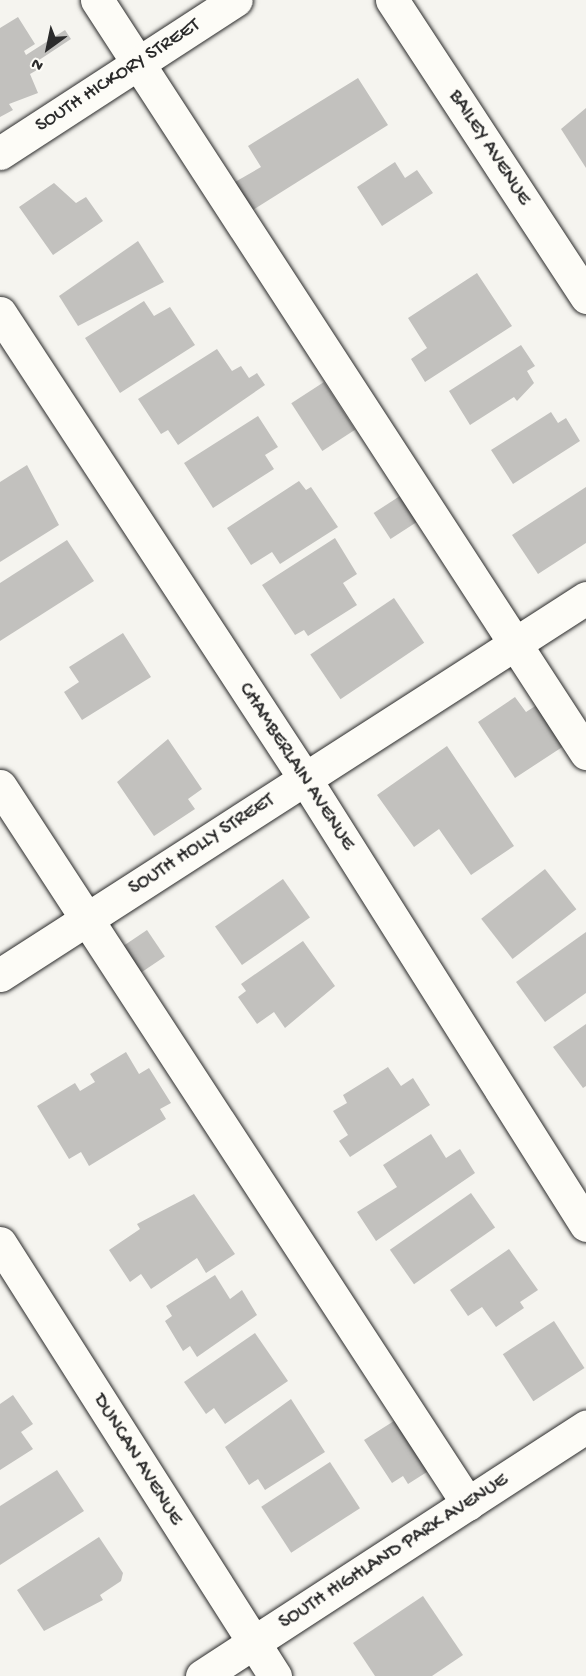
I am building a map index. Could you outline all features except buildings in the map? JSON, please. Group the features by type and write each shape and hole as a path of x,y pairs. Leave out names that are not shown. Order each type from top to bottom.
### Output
{"street":[{"path":"97,0 586,753"},
{"name":"SOUTH HICKORY STREET","path":"0,153 236,0"},
{"name":"BAILEY AVENUE","path":"392,0 586,297"},
{"name":"CHAMBERLAIN AVENUE","path":"0,313 305,779 586,1225"},
{"name":"SOUTH HOLLY STREET","path":"0,975 586,598"},
{"path":"0,786 85,920 468,1504"},
{"name":"DUNCAN AVENUE","path":"0,1243 275,1676"},
{"name":"SOUTH HIGHLAND PARK AVENUE","path":"202,1676 586,1427"}]}
